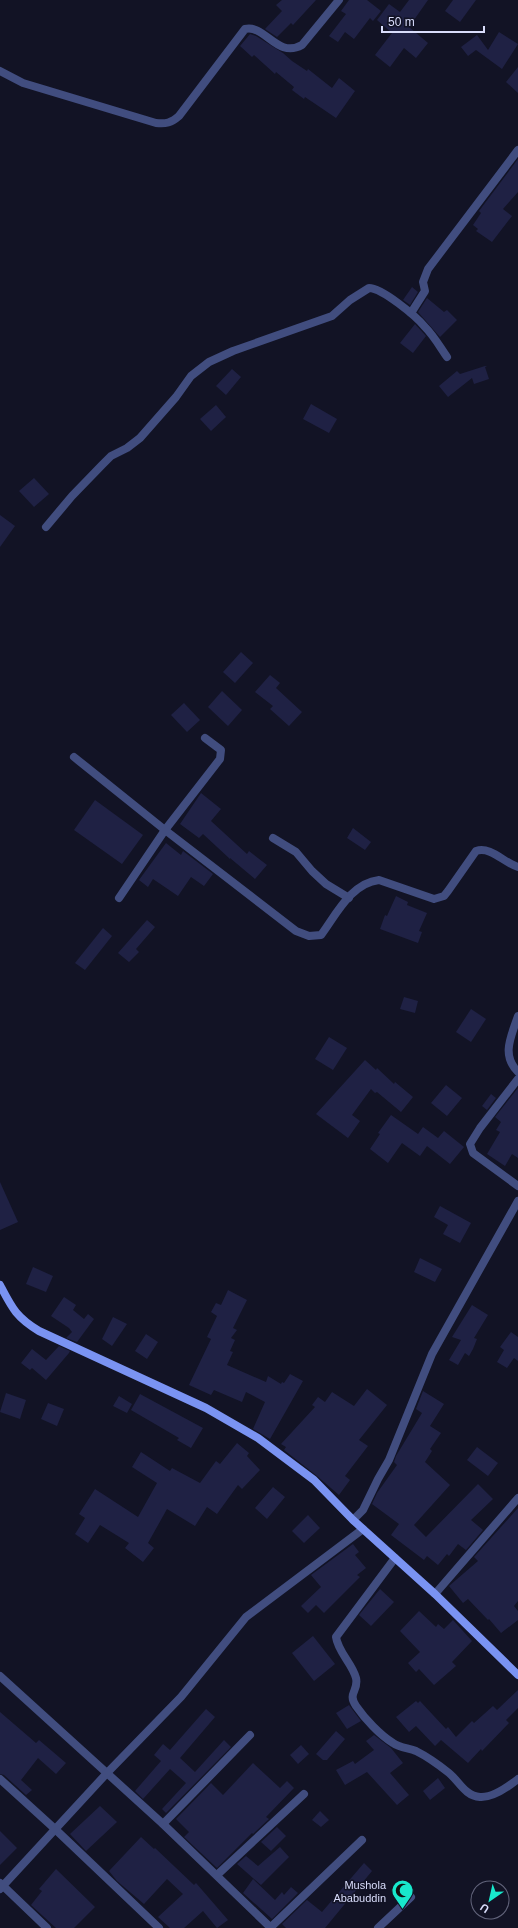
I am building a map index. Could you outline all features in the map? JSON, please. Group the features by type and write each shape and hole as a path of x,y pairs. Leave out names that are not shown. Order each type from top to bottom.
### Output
{"street":[{"path":"0,71 22,83 156,123 166,124 172,122 179,116 244,29 250,28 256,30 282,47 292,49 298,48 339,0"},
{"path":"411,313 425,291 423,282 428,269 518,150"},
{"path":"46,528 72,496 102,464 111,456 127,448 140,438 176,397 191,376 209,362 233,351 332,316 350,300 369,288 377,290 411,313 426,327 447,357"},
{"path":"119,898 165,830 221,756 221,750 205,738"},
{"path":"74,757 165,830 302,934 309,936 320,935 357,888 364,884 379,880 434,899 440,898 448,891 476,851 481,849 487,850 511,865 518,867"},
{"path":"273,838 296,852 312,871 326,884 349,898"},
{"path":"518,1016 508,1049 509,1060 518,1072"},
{"path":"518,1079 480,1128 470,1144 473,1153 518,1186"},
{"path":"353,1520 363,1510 389,1460 432,1354 518,1201"},
{"path":"0,1285 14,1311 25,1322 39,1331 206,1408 233,1422 314,1480 353,1520 435,1594 518,1674"},
{"path":"435,1594 518,1498"},
{"path":"47,1928 1,1886 106,1774 181,1697 246,1617 363,1529"},
{"path":"395,1558 354,1611 336,1638 336,1642 351,1665 356,1680 356,1688 352,1694 352,1700 373,1725 392,1743 416,1751 435,1762 455,1778 464,1790 472,1795 480,1797 493,1794 518,1779"},
{"path":"0,1676 162,1824 270,1928 362,1840"},
{"path":"162,1824 250,1735"},
{"path":"0,1779 159,1928"},
{"path":"217,1876 304,1794"},
{"path":"378,1928 411,1897"}],"building":[{"path":"282,0 316,0 293,25 291,23 277,37 265,29 282,11 276,5"},
{"path":"349,0 367,0 381,11 373,21 370,18 354,39 345,32 338,42 329,36 346,14 341,11"},
{"path":"409,0 428,0 409,27 428,43 416,58 404,48 390,67 375,55 392,33 377,20 389,4 400,12"},
{"path":"453,0 476,0 460,22 445,11"},
{"path":"499,32 518,44 502,69 476,50 468,56 461,47 477,35 488,50"},
{"path":"250,34 256,36 283,53 307,71 308,69 332,88 339,78 355,91 336,118 292,90 294,87 276,72 275,74 254,55 252,57 240,46"},
{"path":"518,67 518,93 506,82"},
{"path":"518,159 518,192 503,209 512,216 492,242 476,231 478,229 473,225 481,213 479,211"},
{"path":"412,287 418,292 410,305 403,300"},
{"path":"427,298 444,312 447,310 457,320 440,337 418,312"},
{"path":"415,324 426,336 413,353 400,343"},
{"path":"487,366 485,367 489,379 474,384 472,378 448,397 439,386 457,371 460,374"},
{"path":"232,369 241,377 226,395 216,386"},
{"path":"311,404 337,419 329,433 303,419"},
{"path":"216,405 226,417 211,431 200,419"},
{"path":"34,478 49,494 34,507 19,491"},
{"path":"0,515 15,526 0,547"},
{"path":"241,652 253,663 235,683 223,672"},
{"path":"270,675 280,683 276,688 302,712 289,726 270,709 273,706 255,692"},
{"path":"222,691 242,710 228,726 208,707"},
{"path":"184,703 200,720 187,732 171,715"},
{"path":"201,793 221,809 211,821 247,854 249,851 267,865 255,879 230,859 203,834 199,838 180,824"},
{"path":"95,800 143,835 122,864 74,830"},
{"path":"353,828 371,842 365,850 347,838"},
{"path":"166,843 181,855 183,851 213,874 204,886 191,877 178,896 153,879 148,887 139,880"},
{"path":"396,896 408,902 407,905 427,913 419,931 422,932 418,943 380,929 385,915 387,916"},
{"path":"147,920 155,927 136,949 139,952 129,962 118,953"},
{"path":"103,928 112,936 85,970 75,963"},
{"path":"404,997 418,1001 415,1013 400,1009"},
{"path":"471,1009 486,1019 471,1042 456,1032"},
{"path":"329,1037 347,1048 333,1070 315,1059"},
{"path":"365,1060 376,1070 377,1068 394,1084 395,1082 413,1097 401,1112 377,1092 375,1093 371,1089 352,1115 360,1121 348,1138 316,1114"},
{"path":"446,1085 462,1098 447,1116 431,1103"},
{"path":"518,1088 518,1158 512,1154 505,1166 487,1154 500,1132 496,1130 501,1122 495,1117"},
{"path":"491,1094 496,1098 487,1110 482,1106"},
{"path":"391,1115 418,1134 423,1127 438,1138 444,1131 464,1147 450,1164 427,1146 420,1156 402,1143 388,1163 370,1149 380,1134 378,1133"},
{"path":"0,1182 18,1222 0,1230"},
{"path":"440,1206 471,1223 460,1243 443,1234 448,1225 434,1217"},
{"path":"420,1258 442,1269 435,1282 414,1272"},
{"path":"33,1267 53,1276 46,1292 26,1284"},
{"path":"228,1290 247,1300 233,1328 237,1330 231,1338 235,1340 230,1351 233,1352 227,1365 266,1382 268,1376 281,1384 282,1382 284,1383 290,1374 303,1381 270,1439 253,1429 265,1402 246,1392 242,1402 214,1390 211,1395 189,1385 211,1339 207,1337 217,1316 211,1312 216,1303 221,1305"},
{"path":"64,1297 76,1305 73,1310 84,1319 88,1314 94,1319 77,1342 66,1338 72,1332 69,1328 51,1316"},
{"path":"472,1305 488,1315 474,1338 477,1339 469,1356 465,1353 458,1365 449,1360 461,1340 452,1337"},
{"path":"113,1317 127,1324 112,1346 102,1339"},
{"path":"511,1332 518,1337 518,1361 514,1358 507,1368 497,1362 504,1350 500,1347"},
{"path":"146,1334 158,1342 147,1359 135,1351"},
{"path":"59,1346 70,1351 46,1380 32,1368 30,1370 21,1363 32,1349 46,1360"},
{"path":"367,1389 387,1405 359,1440 368,1446 345,1476 350,1480 339,1495 284,1450 286,1447 281,1444 315,1407 312,1405 318,1397 325,1402 332,1392 354,1406"},
{"path":"423,1391 444,1404 430,1426 441,1433 430,1449 432,1451 425,1462 450,1485 414,1525 426,1537 478,1484 493,1499 471,1520 483,1530 466,1550 458,1544 449,1556 447,1554 438,1565 427,1556 424,1560 391,1535 399,1524 372,1504 377,1493 397,1465 394,1462 396,1456 422,1413 416,1409"},
{"path":"6,1393 26,1400 20,1419 0,1412"},
{"path":"140,1394 203,1428 191,1448 177,1440 179,1438 131,1410"},
{"path":"119,1396 132,1404 127,1413 113,1406"},
{"path":"48,1403 64,1409 57,1426 41,1419"},
{"path":"237,1443 249,1453 247,1456 260,1470 242,1489 238,1485 217,1514 207,1507 195,1526 167,1509 148,1543 154,1548 143,1562 125,1548 129,1543 100,1525 88,1543 75,1534 85,1518 79,1514 95,1489 138,1517 157,1483 132,1467 141,1452 170,1471 172,1468 200,1483 216,1461 220,1464"},
{"path":"477,1447 498,1463 488,1476 467,1460"},
{"path":"273,1487 285,1497 267,1519 255,1508"},
{"path":"518,1508 518,1601 514,1606 518,1611 518,1620 501,1633 468,1599 463,1603 449,1586 478,1561 474,1557"},
{"path":"308,1515 320,1528 304,1543 292,1531"},
{"path":"353,1544 359,1552 355,1555 366,1568 357,1575 360,1577 324,1613 316,1605 308,1613 301,1606 321,1587 311,1575"},
{"path":"380,1589 394,1602 371,1626 359,1615"},
{"path":"419,1611 436,1627 438,1624 444,1629 453,1620 472,1641 452,1662 456,1666 434,1685 419,1669 416,1672 408,1663 420,1652 400,1631"},
{"path":"313,1636 335,1664 314,1681 292,1653"},
{"path":"518,1690 518,1708 506,1720 509,1723 468,1763 441,1740 435,1746 416,1726 409,1732 396,1717 416,1701 418,1703 420,1701 446,1729 448,1727 456,1737 472,1721 474,1723 493,1706 497,1710"},
{"path":"349,1705 361,1721 347,1729 336,1713"},
{"path":"206,1709 215,1717 180,1758 195,1772 224,1740 231,1747 166,1813 162,1809 186,1783 170,1769 143,1799 135,1791 161,1761 154,1755 163,1744 170,1750"},
{"path":"0,1712 36,1743 39,1740 66,1763 56,1774 38,1758 21,1780 32,1790 26,1795 4,1775 0,1774"},
{"path":"336,1731 345,1739 327,1760 323,1760 316,1754"},
{"path":"374,1735 391,1748 403,1763 390,1773 409,1795 397,1805 367,1772 345,1785 336,1770 353,1761 355,1764 374,1750 366,1741"},
{"path":"301,1745 309,1754 298,1764 290,1755"},
{"path":"253,1763 280,1788 287,1781 294,1788 266,1817 269,1819 253,1834 252,1833 217,1868 184,1837 189,1832 176,1819 211,1783 223,1795"},
{"path":"438,1778 445,1788 430,1800 423,1791"},
{"path":"100,1806 117,1822 86,1851 70,1834"},
{"path":"320,1811 329,1820 321,1827 312,1820"},
{"path":"277,1827 286,1836 271,1851 261,1842"},
{"path":"0,1831 17,1848 0,1865"},
{"path":"141,1837 154,1849 155,1848 194,1885 196,1883 228,1920 217,1928 203,1911 184,1928 170,1928 158,1917 183,1894 167,1879 144,1904 117,1881 109,1871"},
{"path":"280,1847 289,1857 261,1885 237,1864 246,1856 258,1866"},
{"path":"364,1863 372,1871 325,1928 286,1928 282,1924 307,1900 322,1912"},
{"path":"56,1869 95,1907 74,1928 56,1928 31,1905 42,1891 39,1889"},
{"path":"253,1879 275,1900 282,1892 284,1895 291,1887 298,1893 272,1919 243,1893"}],"place":[{"name":"Mushola Ababuddin","path":"402,1910"}]}
